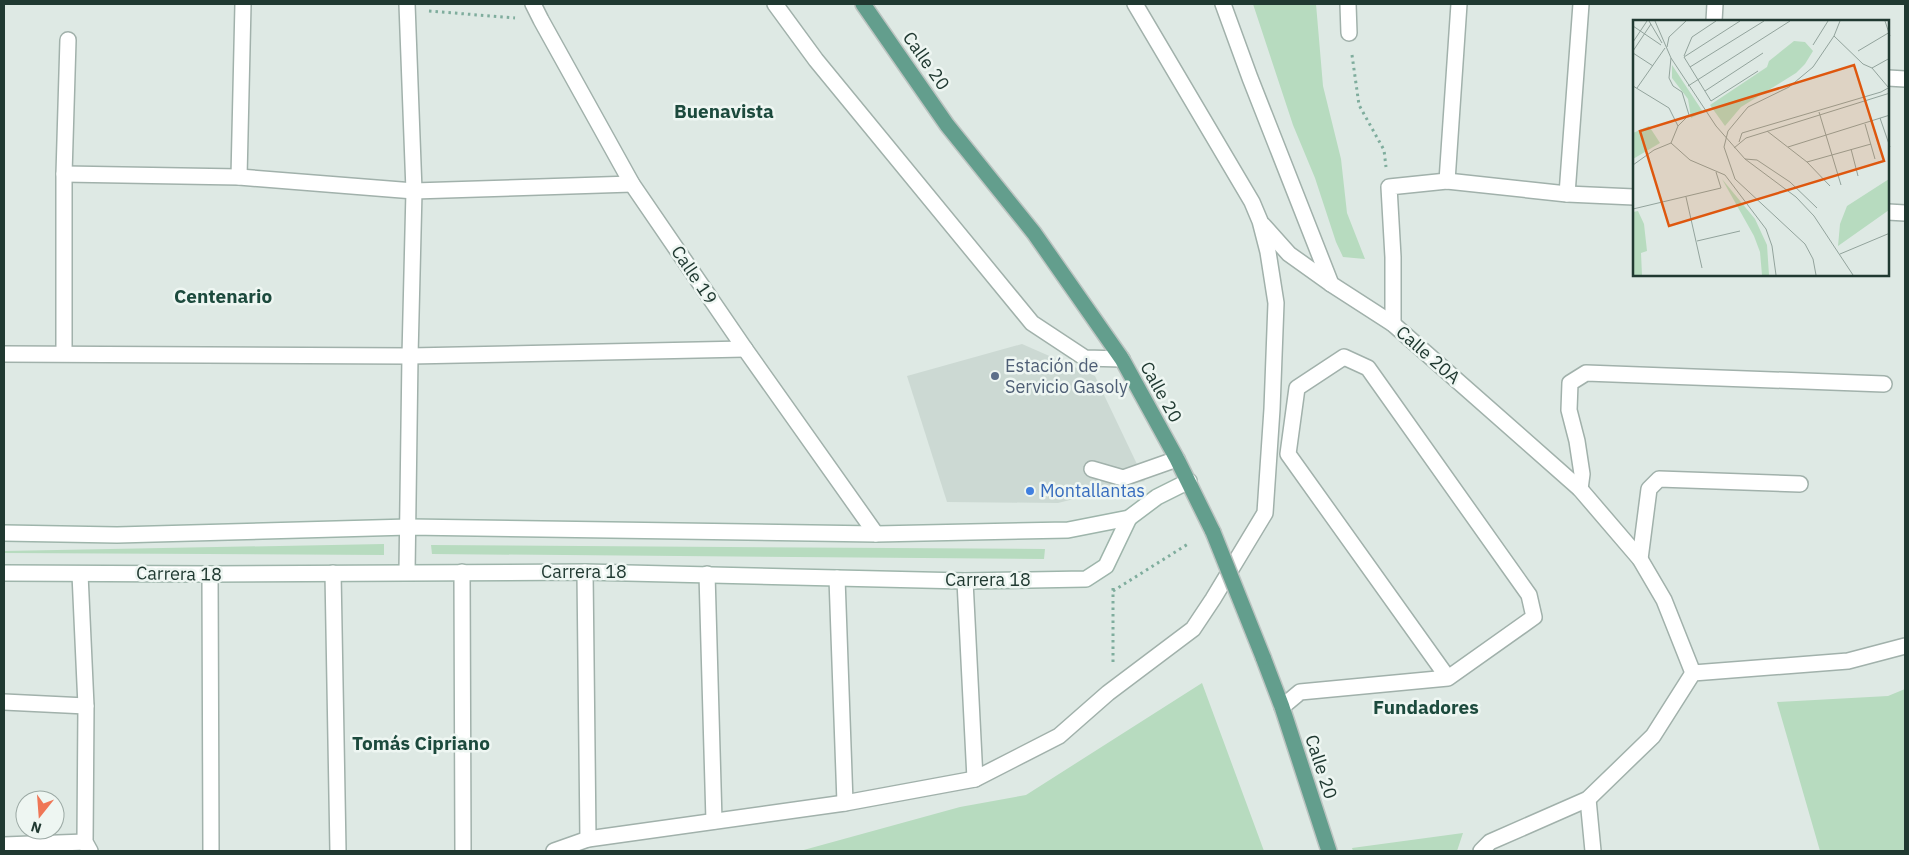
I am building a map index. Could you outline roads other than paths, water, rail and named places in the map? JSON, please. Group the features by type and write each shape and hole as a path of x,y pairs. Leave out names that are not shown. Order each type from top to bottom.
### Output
{"main road":[{"name":"Calle 20","path":"863,4 948,125 1034,233 1122,360 1177,459 1213,532 1263,657 1282,707 1330,851"}],"street":[{"path":"239,178 243,4"},
{"name":"Calle 19","path":"533,4 632,184 745,349 876,534"},
{"path":"775,4 816,60 1032,323 1086,358 1122,360"},
{"path":"554,851 588,839 845,803 975,779 1059,736 1108,693 1193,629 1266,513 1276,303 1268,252 1260,221 1252,202 1135,4"},
{"path":"1223,4 1331,284"},
{"path":"1348,4 1349,34"},
{"path":"1447,180 1459,4"},
{"path":"1567,194 1581,4"},
{"path":"1714,20 1715,4"},
{"path":"407,6 414,191 407,572"},
{"path":"64,353 64,174 68,40"},
{"path":"1889,78 1905,79"},
{"path":"64,174 239,178 414,191 632,184"},
{"path":"1393,324 1393,256 1389,187 1447,180 1567,194 1633,197"},
{"path":"1889,212 1905,213"},
{"name":"Calle 20A","path":"1260,221 1288,254 1393,324 1580,490 1640,559 1664,600 1693,673"},
{"path":"4,354 410,356 745,349"},
{"path":"1282,707 1300,692 1448,678 1534,617 1529,595 1368,368 1344,357 1297,388 1288,454 1448,678"},
{"path":"1580,490 1582,474 1577,441 1569,410 1570,383 1586,373 1884,384"},
{"path":"1092,469 1123,478 1177,459"},
{"path":"1640,559 1649,489 1659,479 1800,484"},
{"path":"4,533 117,536 409,527 876,534 1068,530 1129,518 1158,497 1189,481"},
{"name":"Carrera 18","path":"4,572 210,574 586,572 965,581 1086,579 1106,566 1129,518"},
{"path":"462,572 462,851"},
{"path":"586,572 588,839"},
{"path":"333,573 338,851"},
{"path":"4,845 87,847 86,706 80,574"},
{"path":"210,574 211,851"},
{"path":"707,574 714,821"},
{"path":"837,578 845,803"},
{"path":"965,581 975,779"},
{"path":"1481,851 1490,842 1588,799 1653,736 1693,673 1848,661 1905,646"},
{"path":"4,702 86,706"},
{"path":"1588,799 1592,851"}],"place":[{"name":"Estación de Servicio Gasoly","path":"995,376"},
{"name":"Montallantas","path":"1030,491"}],"district":[{"name":"Buenavista","path":"724,111"},
{"name":"Centenario","path":"223,296"},
{"name":"Fundadores","path":"1426,707"},
{"name":"Tomás Cipriano","path":"421,743"}]}
